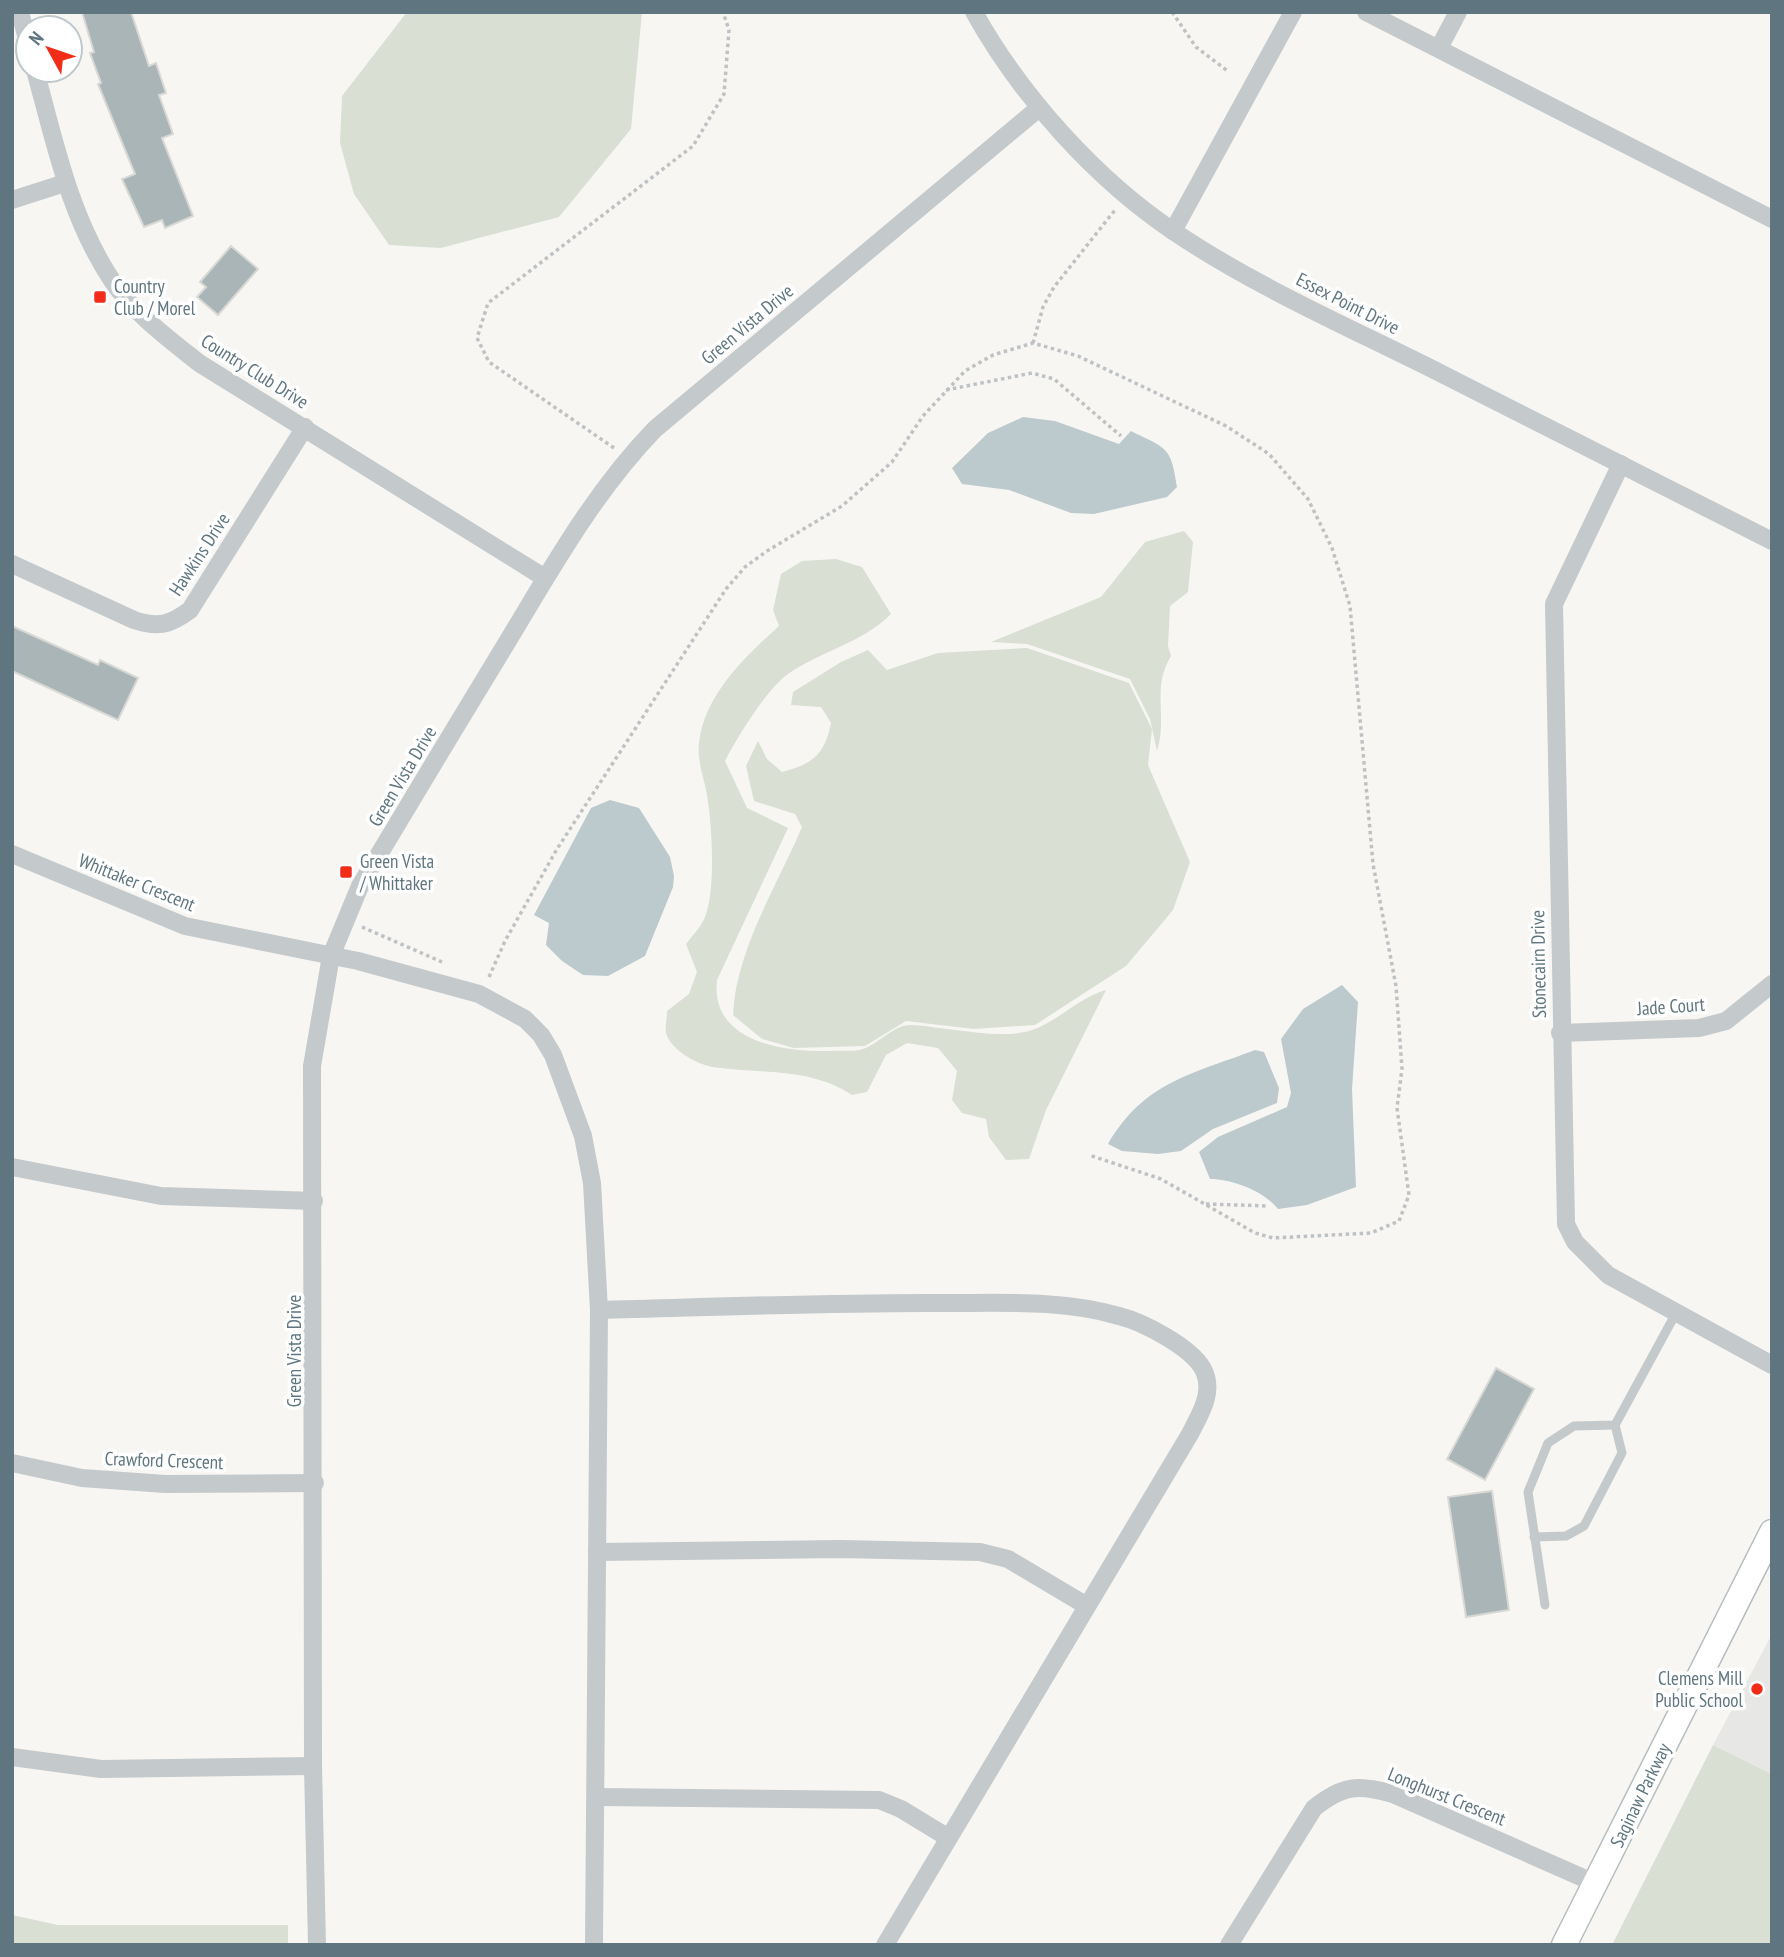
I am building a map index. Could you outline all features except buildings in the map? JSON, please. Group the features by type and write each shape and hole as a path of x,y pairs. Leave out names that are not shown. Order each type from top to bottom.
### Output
{"street":[{"name":"Essex Point Drive","path":"974,12 1040,108 1079,151 1126,194 1209,255 1772,541"},
{"path":"1173,231 1293,12"},
{"path":"1366,12 1772,219"},
{"path":"1439,48 1458,12"},
{"name":"Country Club Drive","path":"39,84 65,183 85,232 114,283 153,327 199,363 545,578"},
{"name":"Green Vista Drive","path":"317,1945 313,1766 315,1483 312,1066 331,956 360,886 545,578 587,512 627,457 664,421 1040,108"},
{"path":"12,200 65,183"},
{"name":"Hawkins Drive","path":"12,565 153,627 173,624 190,610 304,427"},
{"name":"Stonecairn Drive","path":"1621,464 1554,604 1560,1032 1566,1224 1575,1242 1608,1275 1772,1365"},
{"name":"Whittaker Crescent","path":"12,854 185,926 331,956 479,994 525,1018 541,1035 556,1065 583,1136 592,1184 599,1310 594,1945"},
{"name":"Jade Court","path":"1560,1032 1699,1028 1727,1021 1772,984"},
{"path":"12,1167 161,1196 314,1201"},
{"path":"599,1310 910,1302 1028,1304 1121,1316 1171,1340 1192,1356 1203,1369 1208,1384 1206,1402 885,1945"},
{"name":"Crawford Crescent","path":"12,1463 82,1478 165,1484 315,1483"},
{"name":"Saginaw Parkway","path":"1564,1945 1597,1885 1772,1532"},
{"path":"597,1552 840,1549 980,1552 1008,1559 1087,1606"},
{"path":"12,1757 102,1769 313,1766"},
{"name":"Longhurst Crescent","path":"1228,1945 1314,1808 1332,1794 1351,1788 1370,1787 1393,1794 1597,1885"},
{"path":"596,1797 879,1800 901,1809 947,1837"}],"lane":[{"path":"1534,1537 1566,1536 1584,1526 1622,1453 1615,1425 1676,1313"},
{"path":"1545,1605 1528,1492 1548,1443 1574,1426 1615,1425"}],"path":[{"path":"627,457 489,362 477,338 488,303 693,146 724,94 729,30 723,12"},
{"path":"1172,12 1196,47 1229,72"},
{"path":"1033,343 1043,307 1054,288 1126,194"},
{"path":"479,974 490,977 505,941 557,849 726,589 745,568 766,551 842,506 892,462 944,391 965,371 993,355 1033,343 1078,356 1226,426 1269,454 1308,499 1332,548 1350,606 1373,864 1396,986 1402,1069 1397,1108 1409,1195 1399,1221 1371,1233 1273,1238 1255,1233 1161,1179 1089,1155"},
{"path":"944,391 1032,373 1054,379 1121,436"},
{"path":"369,930 443,963"},
{"path":"1204,1204 1269,1206"}],"shaded area":[{"path":"407,12 642,12 631,129 559,217 441,248 389,245 354,194 340,143 342,96"},
{"path":"1023,417 1055,421 1119,444 1131,431 1165,450 1172,463 1177,487 1167,497 1094,514 1071,513 1009,490 962,484 952,468 988,433"},
{"path":"1184,531 1193,542 1188,592 1170,606 1168,646 1171,656 1162,680 1161,726 1157,751 1150,719 1130,679 1027,644 991,642 1101,597 1145,542"},
{"path":"836,559 862,567 891,614 854,640 801,666 780,681 753,714 725,761 747,808 788,828 717,980 718,1001 725,1018 754,1040 793,1049 851,1051 869,1047 898,1028 910,1025 988,1034 1032,1030 1086,998 1106,990 1046,1110 1029,1159 1006,1160 989,1137 986,1119 962,1113 952,1100 957,1071 938,1048 907,1043 886,1055 867,1092 852,1095 836,1086 802,1076 706,1065 678,1050 666,1033 667,1011 689,994 697,972 686,944 705,917 711,890 710,823 699,750 703,725 709,709 728,678 779,626 773,610 781,574 802,561"},
{"path":"1027,648 1129,683 1152,729 1148,765 1190,862 1173,910 1126,966 1035,1025 974,1029 906,1021 865,1046 794,1048 762,1039 733,1015 736,991 759,919 802,827 795,814 754,801 746,766 758,741 767,759 782,772 810,761 825,743 831,723 821,707 791,705 793,692 841,662 868,650 887,670 938,653"},
{"path":"610,800 639,808 670,857 673,887 645,956 608,976 583,975 562,961 546,945 549,923 534,915 591,808"},
{"path":"1342,985 1358,1002 1352,1089 1356,1187 1307,1205 1278,1209 1265,1197 1247,1187 1210,1179 1199,1152 1218,1137 1287,1107 1291,1093 1281,1039 1303,1009"},
{"path":"1255,1050 1264,1052 1279,1088 1277,1103 1213,1129 1181,1151 1158,1154 1122,1151 1108,1144 1122,1123 1154,1093 1190,1074"},
{"name":"Clemens Mill Public School","path":"1772,1634 1772,1774 1713,1745"},
{"path":"1713,1745 1772,1774 1772,1945 1612,1945"},
{"path":"12,1915 58,1925 288,1925 288,1945 12,1944"}],"place":[{"name":"Country Club / Morel","path":"100,297"},
{"name":"Green Vista / Whittaker","path":"346,872"},
{"name":"Clemens Mill Public School","path":"1757,1689"}]}
